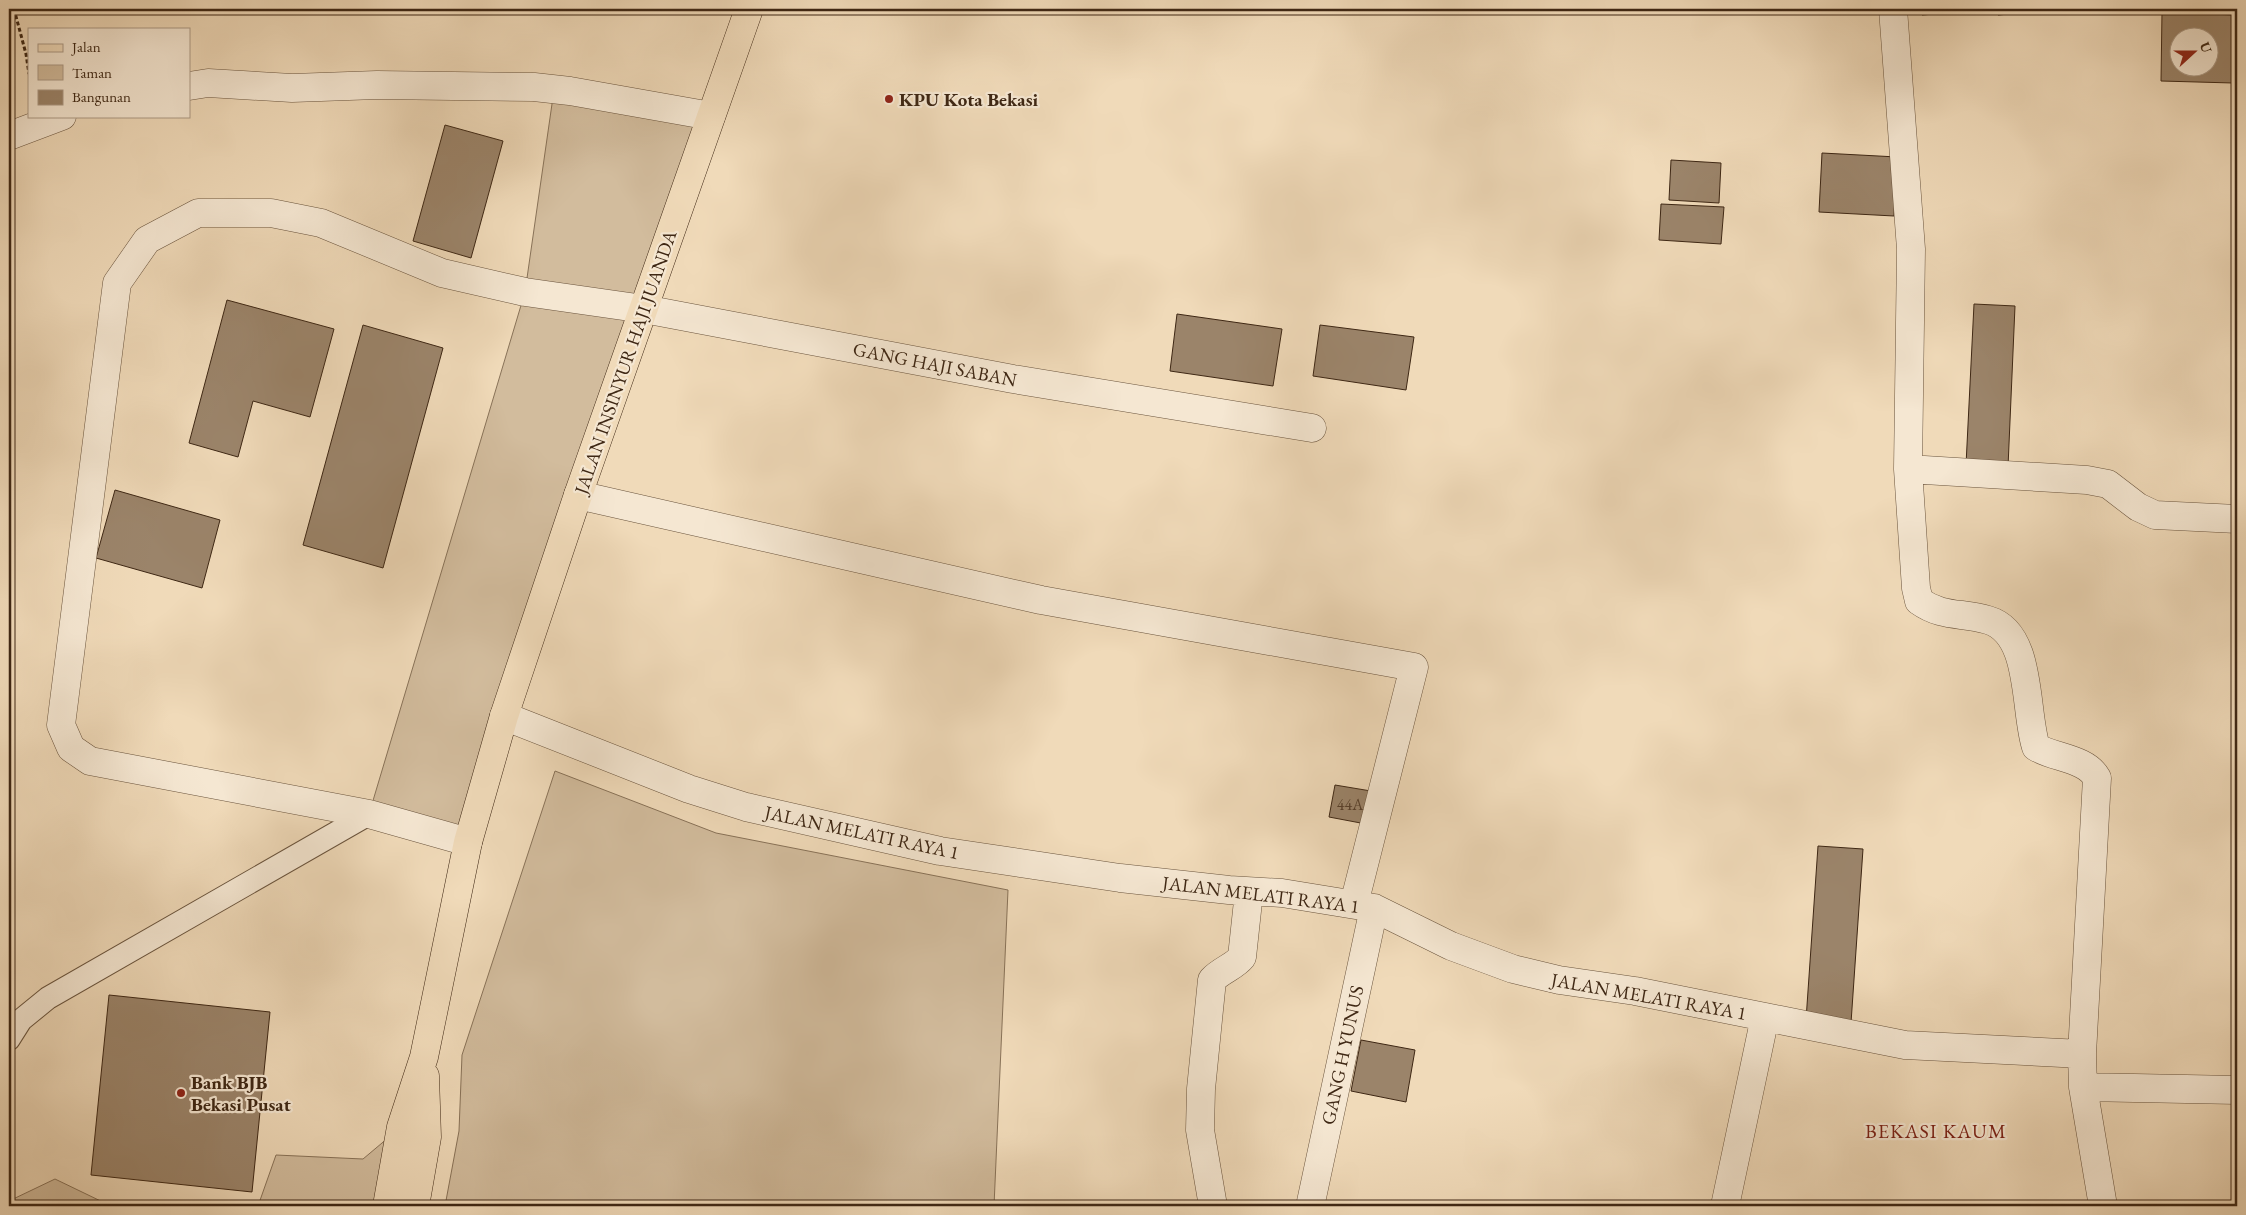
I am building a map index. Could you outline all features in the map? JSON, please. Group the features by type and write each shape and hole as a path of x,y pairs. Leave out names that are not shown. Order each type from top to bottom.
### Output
{"main road":[{"name":"JALAN INSINYUR HAJI JUANDA","path":"424,1057 468,842 504,716 578,495 749,9"},
{"path":"414,1206 427,1138 424,1057"},
{"path":"387,1206 401,1127 424,1057"}],"street":[{"path":"1893,9 1911,249 1908,469 1916,588 1919,601 1932,610 1990,620 2004,630 2016,644 2023,665 2036,747 2044,752 2087,768 2094,773 2096,778 2082,1054 2084,1087 2103,1206"},
{"path":"190,86 208,83 292,88 376,85 534,87 570,91 711,116"},
{"path":"9,136 57,118"},
{"name":"GANG HAJI SABAN","path":"468,842 369,814 90,761 71,748 61,725 117,283 147,240 198,213 271,213 321,222 442,273 525,292 644,309 1013,379 1312,428"},
{"path":"1908,469 2087,480 2108,484 2145,512 2237,519"},
{"name":"GANG H YUNUS","path":"578,495 1041,600 1414,667 1364,906 1310,1202"},
{"name":"JALAN MELATI RAYA 1","path":"504,716 689,789 746,807 940,851 1120,878 1249,892 1282,893 1364,906 1451,946 1513,969 1559,980 1635,991 1905,1045 2082,1054"},
{"path":"1213,1206 1200,1130 1201,1089 1212,980 1219,972 1239,961 1242,957 1249,892"},
{"path":"1724,1206 1765,1017"},
{"path":"2084,1087 2237,1090"}],"lane":[{"path":"9,1039 21,1020 48,998 369,814"}],"path":[{"path":"14,9 28,67"}],"green space":[{"path":"554,90 711,116 468,842 369,814 525,292"},
{"path":"555,771 716,833 1008,890 994,1206 445,1206 459,1131 462,1055"},
{"path":"401,1127 387,1206 258,1206 276,1155 363,1159"},
{"path":"55,1179 111,1206 9,1206 9,1201"}],"building":[{"path":"1921,9 1984,9 1984,10 1922,15"},
{"path":"1998,9 2054,9 2054,10 1998,15"},
{"path":"2162,12 2235,15 2233,83 2161,81"},
{"path":"445,125 503,141 471,258 413,241"},
{"path":"1822,153 1897,157 1894,216 1819,212"},
{"path":"1671,160 1721,163 1719,203 1669,200"},
{"path":"1661,204 1724,207 1721,244 1659,240"},
{"path":"227,300 334,329 310,417 253,401 238,457 189,443"},
{"path":"1974,304 2015,306 2008,467 1966,465"},
{"path":"1177,314 1282,329 1273,386 1170,371"},
{"path":"363,325 443,348 383,568 303,545"},
{"path":"1320,325 1414,337 1406,390 1313,376"},
{"path":"115,490 220,520 202,588 96,558"},
{"path":"1335,785 1371,791 1366,824 1329,817"},
{"path":"1818,846 1863,849 1851,1023 1806,1020"},
{"name":"Bank BJB Bekasi Pusat","path":"109,995 270,1012 252,1192 91,1175"},
{"path":"1361,1040 1415,1050 1406,1102 1351,1091"}],"place":[{"name":"KPU Kota Bekasi","path":"889,99"},
{"name":"Bank BJB Bekasi Pusat","path":"181,1093"}],"district":[{"name":"BEKASI KAUM","path":"1936,1131"}]}
